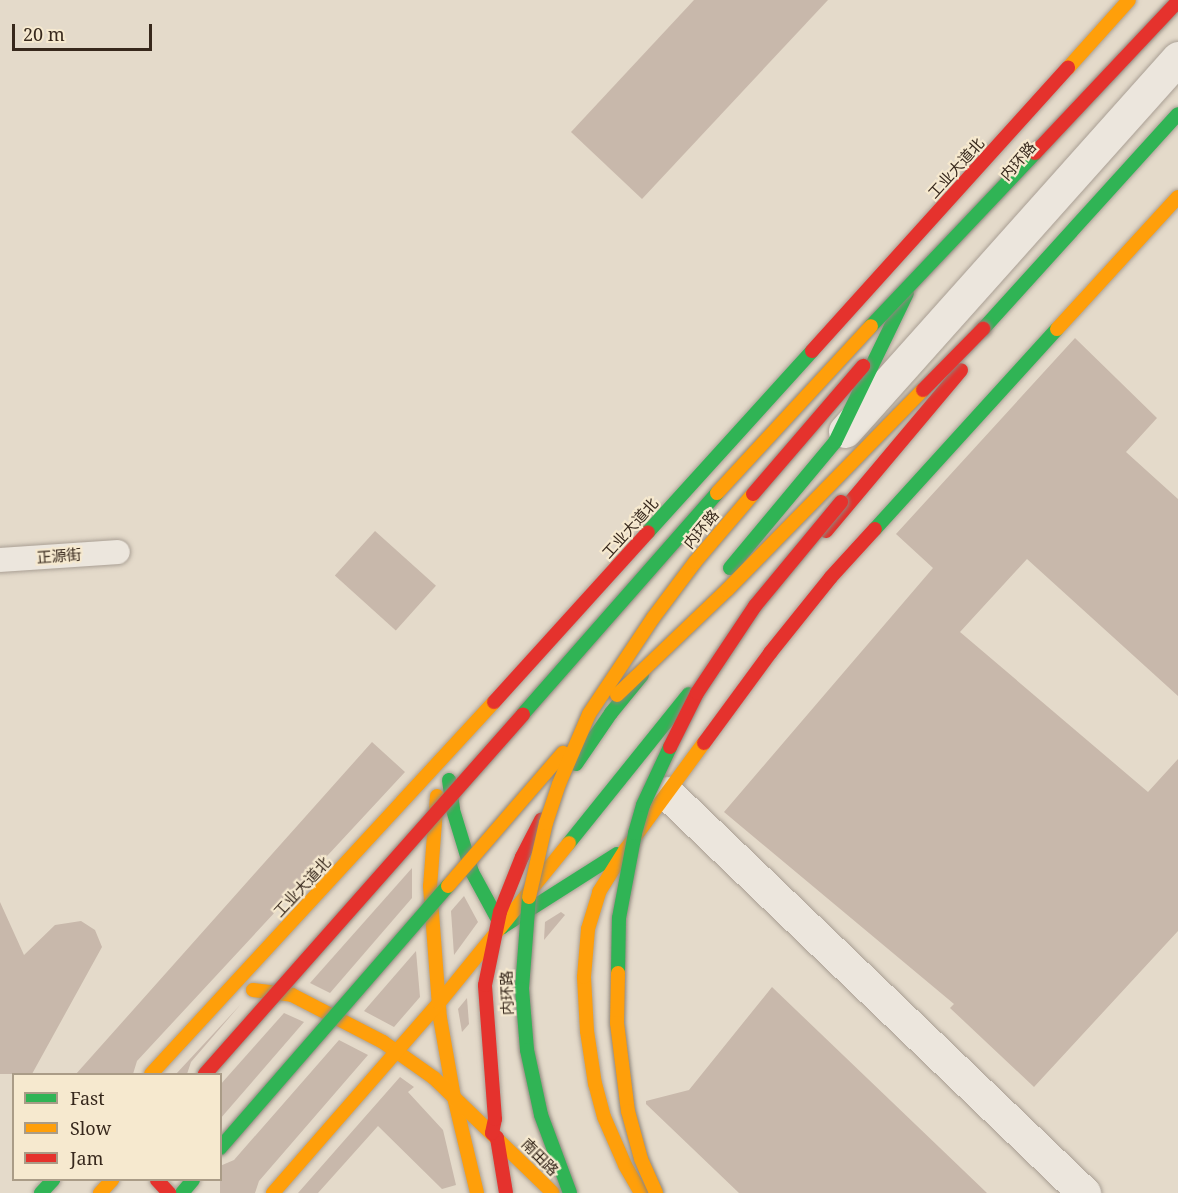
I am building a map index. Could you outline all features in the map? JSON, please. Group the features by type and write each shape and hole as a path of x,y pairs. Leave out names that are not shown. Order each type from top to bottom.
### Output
{"main road":[{"name":"工业大道北","path":"152,1073 447,754 1129,0"},
{"path":"207,1073 762,442 1178,1"},
{"name":"内环路","path":"962,250 1178,1"},
{"path":"222,1146 553,764 628,684 727,590 983,329 1178,114"},
{"path":"500,924 990,335 1178,127"},
{"path":"273,1193 493,938 500,924 522,857 545,813 611,713 835,442 953,197"},
{"path":"641,1193 625,1165 604,1117 595,1084 586,1031 584,977 588,929 599,892 626,849 770,653 831,577 1178,197"},
{"name":"内环路","path":"570,1193 560,1172 541,1115 527,1050 522,989 526,905 546,823 559,784 589,714 653,618 703,553 916,304"},
{"path":"656,1193 641,1159 628,1110 617,1023 619,918 643,805 674,736 734,635 983,329"},
{"path":"447,754 453,810 460,839 471,872 500,924"},
{"path":"447,754 437,796 430,852 432,923 439,1003 454,1096 470,1175 477,1193"},
{"path":"500,924 626,849"},
{"path":"493,938 485,985 495,1119 492,1133 497,1138 506,1193"},
{"name":"南田路","path":"227,993 261,989 292,995 354,1026 397,1052 454,1096 553,1193"},
{"path":"41,1193 51,1181"},
{"path":"100,1193 110,1181"},
{"path":"159,1181 169,1193"},
{"path":"182,1193 192,1181"}],"street":[{"path":"835,442 1178,58"},
{"path":"667,793 1084,1193"}],"lane":[{"name":"正源街","path":"0,560 118,552"}],"building":[{"path":"694,0 828,0 642,199 571,132"},
{"path":"1075,338 1157,418 1126,452 1178,499 1178,696 1027,559 960,632 1148,792 1178,759 1178,931 1034,1087 950,1008 954,1004 724,812 933,568 896,534"},
{"path":"375,531 436,586 396,630 335,576"},
{"path":"372,742 405,772 137,1061 133,1073 77,1073"},
{"path":"412,868 412,898 330,993 310,983"},
{"path":"464,896 478,922 454,955 451,911"},
{"path":"0,902 24,955 55,925 81,921 95,930 102,947 33,1073 0,1074"},
{"path":"561,912 565,915 544,940 545,922"},
{"path":"416,951 420,997 394,1027 364,1011"},
{"path":"772,987 987,1193 739,1193 646,1104 646,1101 689,1090"},
{"path":"467,998 469,1024 462,1032 458,1009"},
{"path":"241,1004 191,1062 187,1073 177,1073"},
{"path":"284,1013 304,1022 222,1117 222,1083"},
{"path":"339,1040 368,1055 259,1181 255,1193 220,1193 222,1165 234,1160"},
{"path":"400,1077 414,1087 408,1092 443,1130 456,1185 442,1189 378,1126 318,1193 298,1193"}],"traffic: fast":[{"path":"983,329 1178,114"},
{"path":"871,326 1035,153"},
{"path":"730,568 835,442 907,293"},
{"path":"875,529 1057,329"},
{"path":"648,532 812,351"},
{"path":"523,714 717,493"},
{"path":"576,764 611,713 642,675"},
{"path":"569,843 689,694"},
{"path":"618,973 619,918 635,833 643,805 670,747"},
{"path":"449,780 453,810 472,872 502,927 617,854"},
{"path":"222,1146 448,886"},
{"path":"529,897 522,989 527,1050 541,1115 570,1193"},
{"path":"41,1193 52,1181"},
{"path":"182,1193 192,1181"}],"traffic: slow":[{"path":"1068,68 1129,0"},
{"path":"1057,329 1178,197"},
{"path":"717,493 871,326"},
{"path":"617,695 727,590 923,390"},
{"path":"529,897 546,823 559,784 589,714 653,618 695,562 753,494"},
{"path":"152,1073 494,702"},
{"path":"641,1193 625,1165 604,1117 595,1084 587,1031 584,977 588,929 599,892 626,849 704,743"},
{"path":"448,886 563,753"},
{"path":"437,796 430,886 440,1018 454,1097 477,1193"},
{"path":"273,1193 439,1003 569,843"},
{"path":"618,973 617,1023 628,1111 641,1159 656,1193"},
{"path":"253,990 292,995 383,1042 434,1078 553,1193"},
{"path":"100,1193 111,1181"}],"traffic: jam":[{"path":"1035,153 1178,1"},
{"path":"812,351 1068,68"},
{"path":"923,390 983,329"},
{"path":"753,494 863,366"},
{"path":"826,531 961,370"},
{"path":"670,747 697,693 755,606 841,502"},
{"path":"704,743 770,653 831,577 875,529"},
{"path":"494,702 648,532"},
{"path":"206,1073 523,714"},
{"path":"506,1193 497,1138 492,1133 495,1119 485,985 500,912 522,857 541,820"},
{"path":"158,1181 169,1193"}]}
